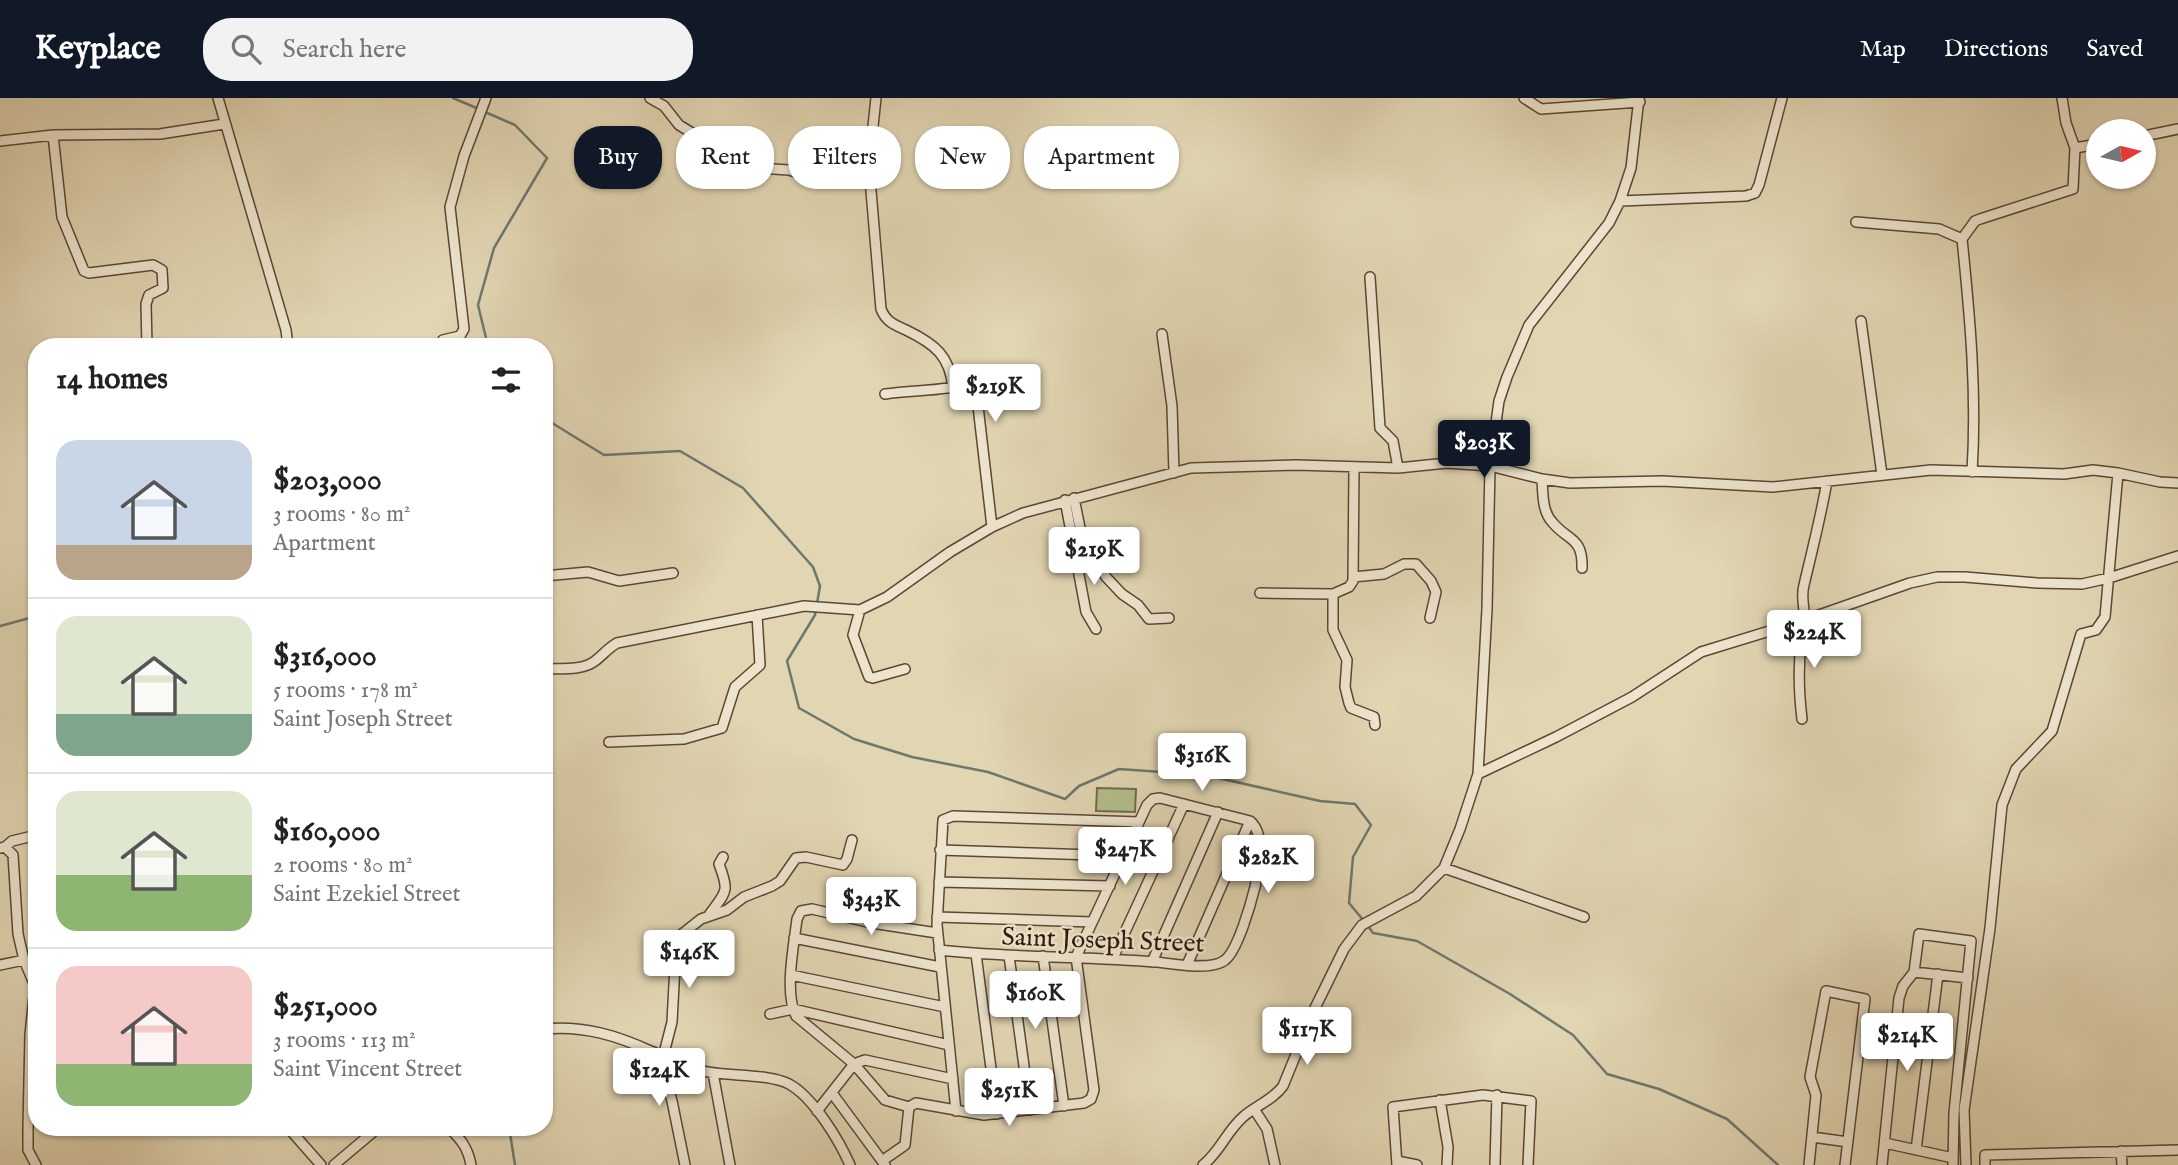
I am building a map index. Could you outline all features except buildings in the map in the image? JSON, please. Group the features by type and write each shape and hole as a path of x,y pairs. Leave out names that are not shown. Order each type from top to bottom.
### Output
{"street":[{"path":"218,98 287,338"},
{"path":"650,98 664,106 679,125 702,139 724,166 788,170"},
{"path":"873,126 876,98"},
{"path":"1203,1165 1217,1160 1225,1136 1242,1118 1278,1094 1344,949 1366,923 1416,896 1444,868 1478,774 1487,597 1490,466 1499,401 1529,325 1609,223 1620,201 1631,168 1640,100 1541,108 1524,98"},
{"path":"1620,201 1746,196 1755,193 1782,98"},
{"path":"1972,472 1975,429 1973,355 1962,239 1975,221 2073,189 2075,148 2066,123 2062,98"},
{"path":"452,338 460,336 464,329 450,207 464,156 485,102"},
{"path":"0,141 53,135 160,134 224,124"},
{"path":"2156,134 2178,129"},
{"path":"53,135 62,217 84,271 89,273 153,265 162,270 163,288 149,295 146,304 147,338"},
{"path":"2075,148 2086,146"},
{"path":"871,189 877,284 883,315 887,321 913,333 944,356 952,371 953,388"},
{"path":"1856,222 1939,229 1962,239"},
{"path":"1370,277 1380,428 1394,441 1398,468"},
{"path":"1861,321 1882,475"},
{"path":"1162,334 1172,406 1174,473"},
{"path":"885,394 971,384 976,390 992,527"},
{"path":"553,669 582,668 595,662 617,643 757,615 818,607 860,611 887,597 950,552 992,527 1023,513 1191,468 1398,468 1447,463 1490,466 1542,480 1570,483 1662,481 1773,487 1931,470 2064,474 2093,470 2178,483"},
{"path":"1260,593 1333,594 1352,585 1354,468"},
{"path":"1966,1165 1964,1110 1990,928 2002,805 2016,769 2052,731 2081,634 2096,630 2105,617 2118,472"},
{"path":"1542,480 1547,513 1552,523 1571,536 1580,551 1582,568"},
{"path":"1802,719 1799,665 1805,620 1801,604 1827,481"},
{"path":"1070,499 1080,528 1106,577 1149,619 1168,618"},
{"path":"1070,499 1086,612 1096,629"},
{"path":"1478,774 1632,697 1701,652 1805,620 1910,583 1937,577 1965,577 2082,584 2178,556"},
{"path":"1353,578 1384,574 1404,564 1416,564 1431,581 1436,592 1430,618"},
{"path":"553,575 588,572 619,581 673,573"},
{"path":"1333,594 1332,631 1347,660 1345,687 1349,703 1352,708 1374,718 1375,725"},
{"path":"860,611 853,635 869,677 905,669"},
{"path":"610,743 684,739 722,728 735,687 760,666 757,615"},
{"path":"937,933 806,909 798,915 794,938 791,975 793,1009 809,1028 854,1064 885,1100 909,1107 916,1103 997,1115 1064,1106 1088,1101 1094,1095 1076,957 1147,805 1153,799 1160,798 1250,821 1187,965"},
{"path":"1113,958 1184,804"},
{"path":"1152,962 1218,812"},
{"path":"956,1111 937,933 942,822 953,816 1139,822"},
{"name":"Saint Joseph Street","path":"939,950 1009,956 1113,958 1187,965 1217,964 1226,960 1243,925 1254,890 1259,857 1257,829 1250,821"},
{"path":"28,837 12,841 2,848 13,855 18,934 28,969"},
{"path":"685,1165 667,1083 659,1074 654,1061 672,1022 676,947 682,934 708,916 727,910 744,897 780,881 796,858 806,857 843,864 852,840"},
{"path":"940,850 1124,856"},
{"path":"708,916 726,891 727,884 719,864 723,857"},
{"path":"1444,868 1584,917"},
{"path":"939,882 1110,886"},
{"path":"937,917 1092,922"},
{"path":"1882,1165 1899,998 1903,986 1914,972 1919,934 1971,941 1954,1113 1953,1162 1885,1143"},
{"path":"794,938 940,967"},
{"path":"976,954 997,1115"},
{"path":"1009,956 1030,1110"},
{"path":"1043,956 1064,1106"},
{"path":"0,965 24,960"},
{"path":"1914,972 1968,978"},
{"path":"1916,1150 1938,974"},
{"path":"791,975 945,1007"},
{"path":"1809,1165 1816,1095 1810,1077 1826,991 1865,999 1845,1165"},
{"path":"770,1014 793,1009 949,1045"},
{"path":"553,1028 588,1029 685,1066 713,1073 781,1081 796,1088 817,1111 850,1165"},
{"path":"817,1111 854,1064 870,1059 953,1079"},
{"path":"713,1073 730,1165"},
{"path":"832,1093 883,1163 905,1145 909,1107"},
{"path":"1495,1165 1497,1095"},
{"path":"1417,1165 1397,1163 1393,1107 1497,1095 1531,1101 1528,1165"},
{"path":"1440,1100 1448,1147 1447,1165"},
{"path":"1254,1108 1267,1129 1275,1165"},
{"path":"28,1136 29,1150 36,1165"},
{"path":"296,1136 321,1165"},
{"path":"334,1165 368,1136"},
{"path":"458,1136 469,1152 471,1165"},
{"path":"1812,1137 1848,1142"},
{"path":"1985,1165 1985,1155 2178,1150"},
{"path":"2122,1151 2122,1165"}],"green space":[{"path":"1097,788 1136,789 1135,812 1096,811"}],"waterway":[{"path":"453,98 479,109"},
{"path":"485,112 515,125 547,158 494,248 478,305 486,338"},
{"path":"553,424 604,455 680,451 743,488 813,567 820,586 815,615 787,661 799,708 854,739 912,757 988,772 1065,799 1079,786 1119,769 1205,775 1320,801 1355,804 1371,825 1353,857 1349,903 1364,921"},
{"path":"0,626 28,618"},
{"path":"1368,926 1373,933 1417,941 1510,994 1573,1035 1607,1074 1659,1089 1727,1119 1778,1165"},
{"path":"510,1136 515,1165"}]}
